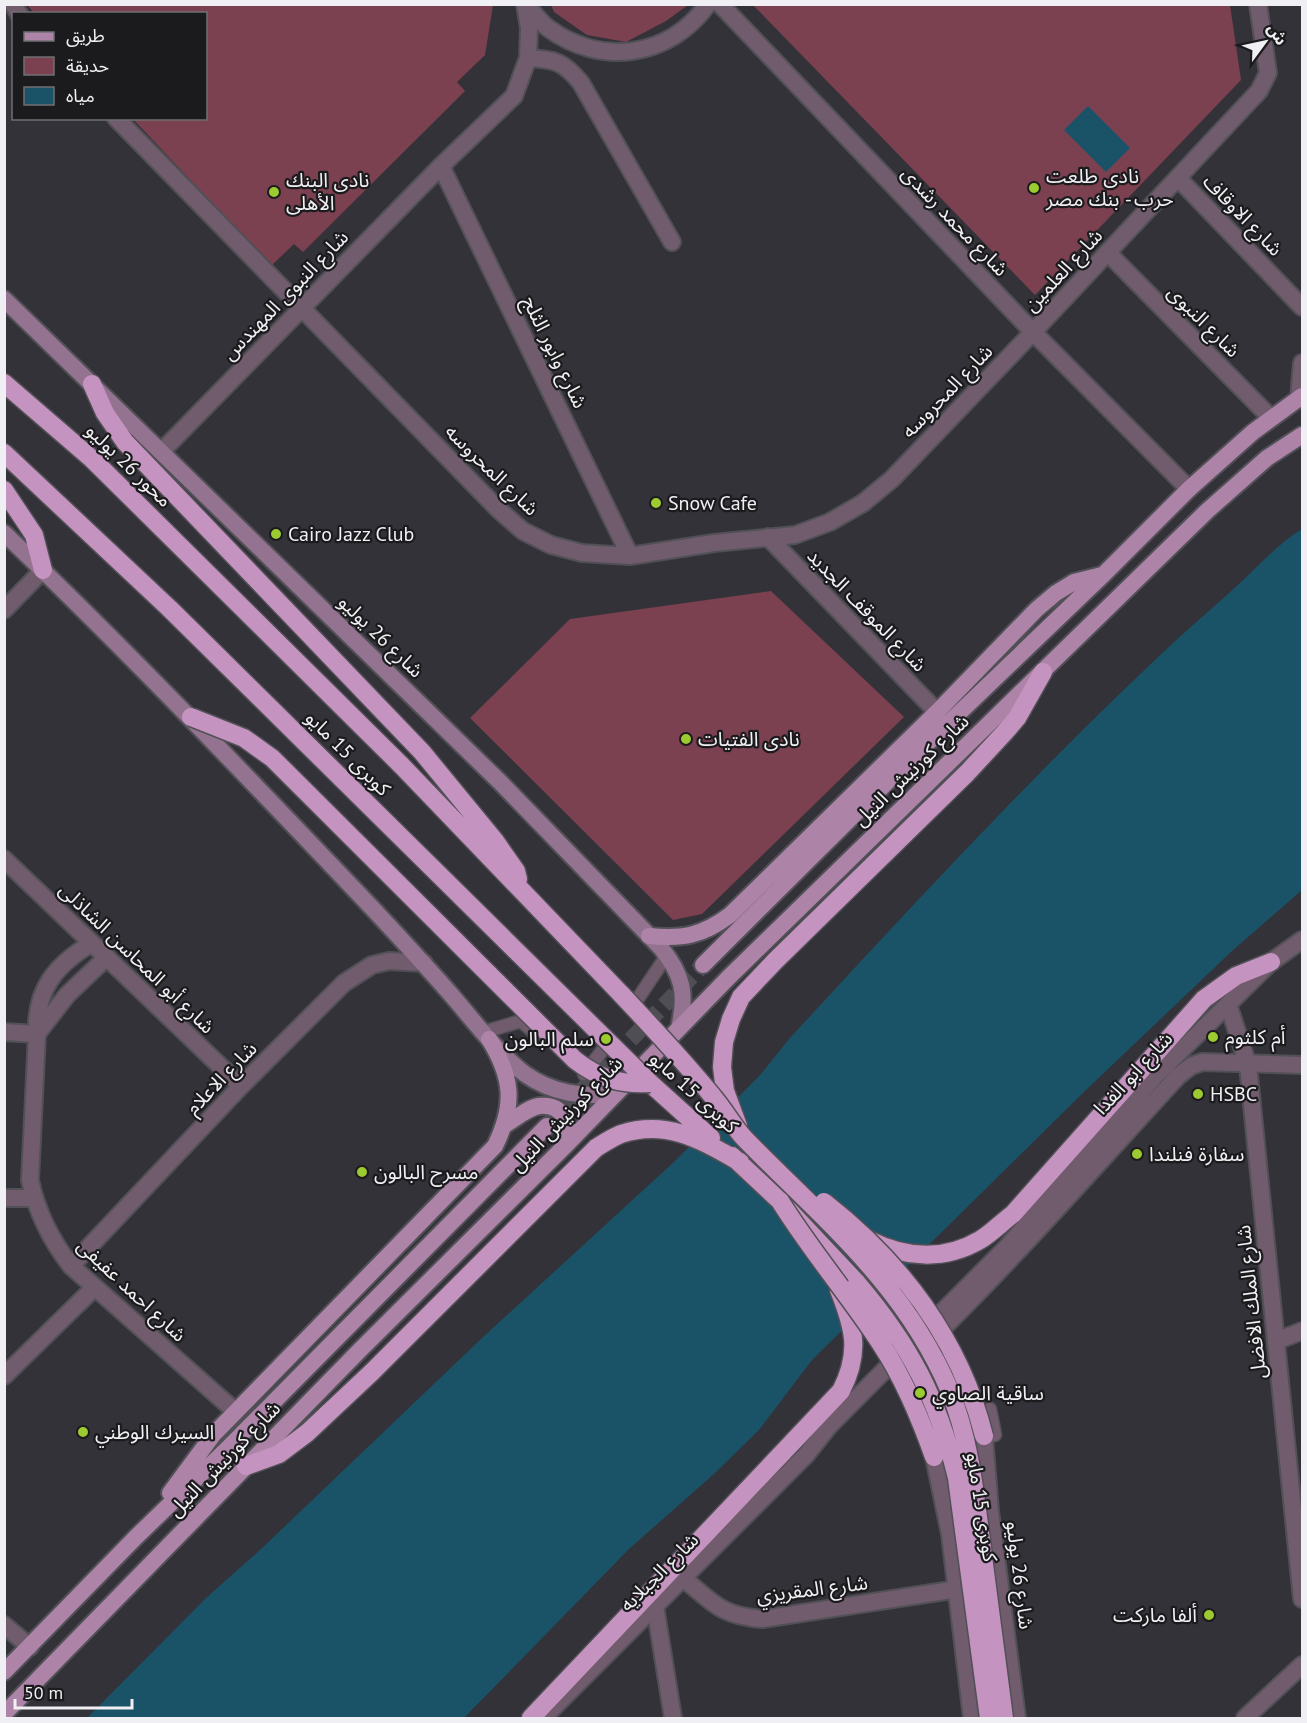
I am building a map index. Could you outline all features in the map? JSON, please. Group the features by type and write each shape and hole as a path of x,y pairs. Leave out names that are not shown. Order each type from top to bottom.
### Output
{"highway":[{"name":"محور 26 يوليو","path":"4,383 92,459 219,585"},
{"path":"92,384 105,412 125,442 422,752 505,854 516,871 522,892"},
{"name":"كوبرى 15 مايو","path":"4,453 170,609 650,1083 687,1118 740,1162 780,1201 857,1283 896,1332 923,1378 940,1417 957,1478 989,1719"},
{"path":"4,490 34,535 43,570"},
{"name":"كوبرى 15 مايو","path":"219,585 402,766 643,1017 715,1099 742,1136 832,1224 896,1296 931,1350 950,1390 963,1432 972,1476 1004,1719"},
{"path":"742,1136 725,1091 722,1067 724,1042 730,1019 741,997 757,978 959,781 1005,732 1017,718 1043,672"},
{"path":"191,717 230,730 272,758 586,1072 618,1082 650,1083"},
{"path":"867,1239 901,1253 920,1255 961,1250 982,1239 1012,1214 1204,999 1236,976 1270,962"},
{"path":"246,1466 279,1454 307,1433 372,1372 596,1148 620,1135 646,1129 674,1130 699,1139 740,1162"},
{"path":"793,1185 821,1200 867,1239 915,1292 955,1354 970,1388 984,1436"},
{"path":"780,1201 814,1254 882,1346 920,1418 933,1457"},
{"path":"531,1719 841,1391 853,1361 853,1330 835,1280"}],"main road":[{"name":"شارع 26 يوليو","path":"4,299 500,782 667,955 680,976 684,993 679,1028"},
{"name":"شارع كورنيش النيل","path":"703,965 895,774 1103,575 1188,489 1253,432 1301,397"},
{"name":"شارع كورنيش النيل","path":"4,1714 770,936 1207,511 1267,458 1302,435"},
{"path":"4,533 191,717 424,963 486,1036 525,1073 545,1086 568,1094 591,1096 615,1094"},
{"path":"649,936 673,938 700,933 715,927 730,915 936,712 1037,609 1074,582 1103,575"},
{"path":"136,1537 213,1435 495,1146 505,1125 510,1103 508,1080 501,1059 486,1036"},
{"path":"505,1125 537,1106 549,1106 560,1112 567,1122 569,1133 566,1145"},
{"name":"شارع كورنيش النيل","path":"4,1672 548,1126"}],"street":[{"path":"525,4 546,27 574,45 606,53 639,51 670,40 696,20 708,4"},
{"name":"شارع النبوى المهندس","path":"161,452 441,166 514,96 528,58 529,28 525,4"},
{"name":"شارع محمد رشدى","path":"720,4 1032,332 1188,489"},
{"name":"شارع العلمين","path":"1032,332 1265,83 1268,73 1258,4"},
{"path":"528,58 550,59 568,68 581,83 672,242"},
{"name":"شارع المحروسه","path":"118,120 499,510 523,531 561,548 630,556 768,537 795,536 830,522 863,503 892,478 1032,332"},
{"name":"شارع وابور الثلج","path":"441,166 630,556"},
{"name":"شارع الاوقاف","path":"1178,178 1302,307"},
{"name":"شارع النبوى","path":"1108,253 1271,418"},
{"path":"1301,397 1302,363"},
{"name":"شارع الموقف الجديد","path":"768,537 936,712"},
{"path":"4,610 43,570"},
{"name":"شارع أبو المحاسن الشاذلى","path":"4,859 241,1086"},
{"name":"شارع ابو الفدا","path":"1010,1252 1156,1075 1270,962 1302,940"},
{"name":"شارع احمد عفيفى","path":"92,943 61,965 41,996 36,1014 30,1180 34,1198 51,1237 71,1266 236,1412"},
{"path":"639,997 667,955"},
{"path":"4,1032 37,1034 67,995 107,957"},
{"name":"شارع الاعلام","path":"71,1266 241,1086 344,983 372,965 389,961 424,963"},
{"name":"شارع الملك الافضل","path":"1228,1004 1248,1065 1302,1599"},
{"path":"486,1036 522,1021 536,1034"},
{"path":"586,1072 609,1042"},
{"name":"شارع ابو الفدا","path":"1010,1252 1178,1076 1191,1066 1202,1062 1302,1065"},
{"path":"4,1198 34,1198"},
{"name":"شارع الجبلايه","path":"543,1719 806,1455 829,1426 1010,1252"},
{"path":"4,1376 95,1287"},
{"path":"1276,1341 1302,1331"},
{"path":"984,1436 995,1435 990,1408"},
{"name":"شارع 26 يوليو","path":"984,1436 990,1511 1017,1719"},
{"path":"933,1457 950,1534 972,1719"},
{"name":"شارع المقريزي","path":"683,1578 726,1612 739,1617 762,1619 958,1589"},
{"path":"655,1606 673,1719"},
{"path":"4,1625 30,1647"},
{"path":"1245,1719 1302,1665"}],"green space":[{"path":"688,4 666,21 626,42 587,35 554,12 551,5"},
{"name":"نادى البنك الأهلى","path":"27,5 493,5 485,55 457,82 465,91 303,252 294,244 271,266 134,120 207,120 207,12 33,12"},
{"name":"نادى طلعت حرب - بنك مصر","path":"753,5 1230,5 1241,80 1035,295"},
{"name":"نادى الفتيات","path":"771,591 904,717 702,914 673,920 470,718 570,619"}],"water":[{"path":"1088,106 1130,148 1106,172 1064,130"},
{"path":"1302,529 1302,890 1232,951 1086,1090 812,1360 759,1430 714,1474 629,1549 464,1718 87,1718 207,1597 260,1550 482,1338 675,1161 761,1074 789,1039 879,942 1062,750 1167,648 1278,547"}],"tunnel":[{"path":"547,1126 703,965"}],"place":[{"name":"نادى طلعت حرب - بنك مصر","path":"1034,188"},
{"name":"نادى البنك الأهلى","path":"274,192"},
{"name":"Snow Cafe","path":"656,503"},
{"name":"Cairo Jazz Club","path":"276,534"},
{"name":"نادى الفتيات","path":"686,739"},
{"name":"أم كلثوم","path":"1213,1037"},
{"name":"سلم البالون","path":"606,1039"},
{"name":"HSBC","path":"1198,1094"},
{"name":"سفارة فنلندا","path":"1137,1154"},
{"name":"مسرح البالون","path":"362,1172"},
{"name":"ساقية الصاوي","path":"920,1393"},
{"name":"السيرك الوطني","path":"83,1432"},
{"name":"ألفا ماركت","path":"1209,1615"}]}
